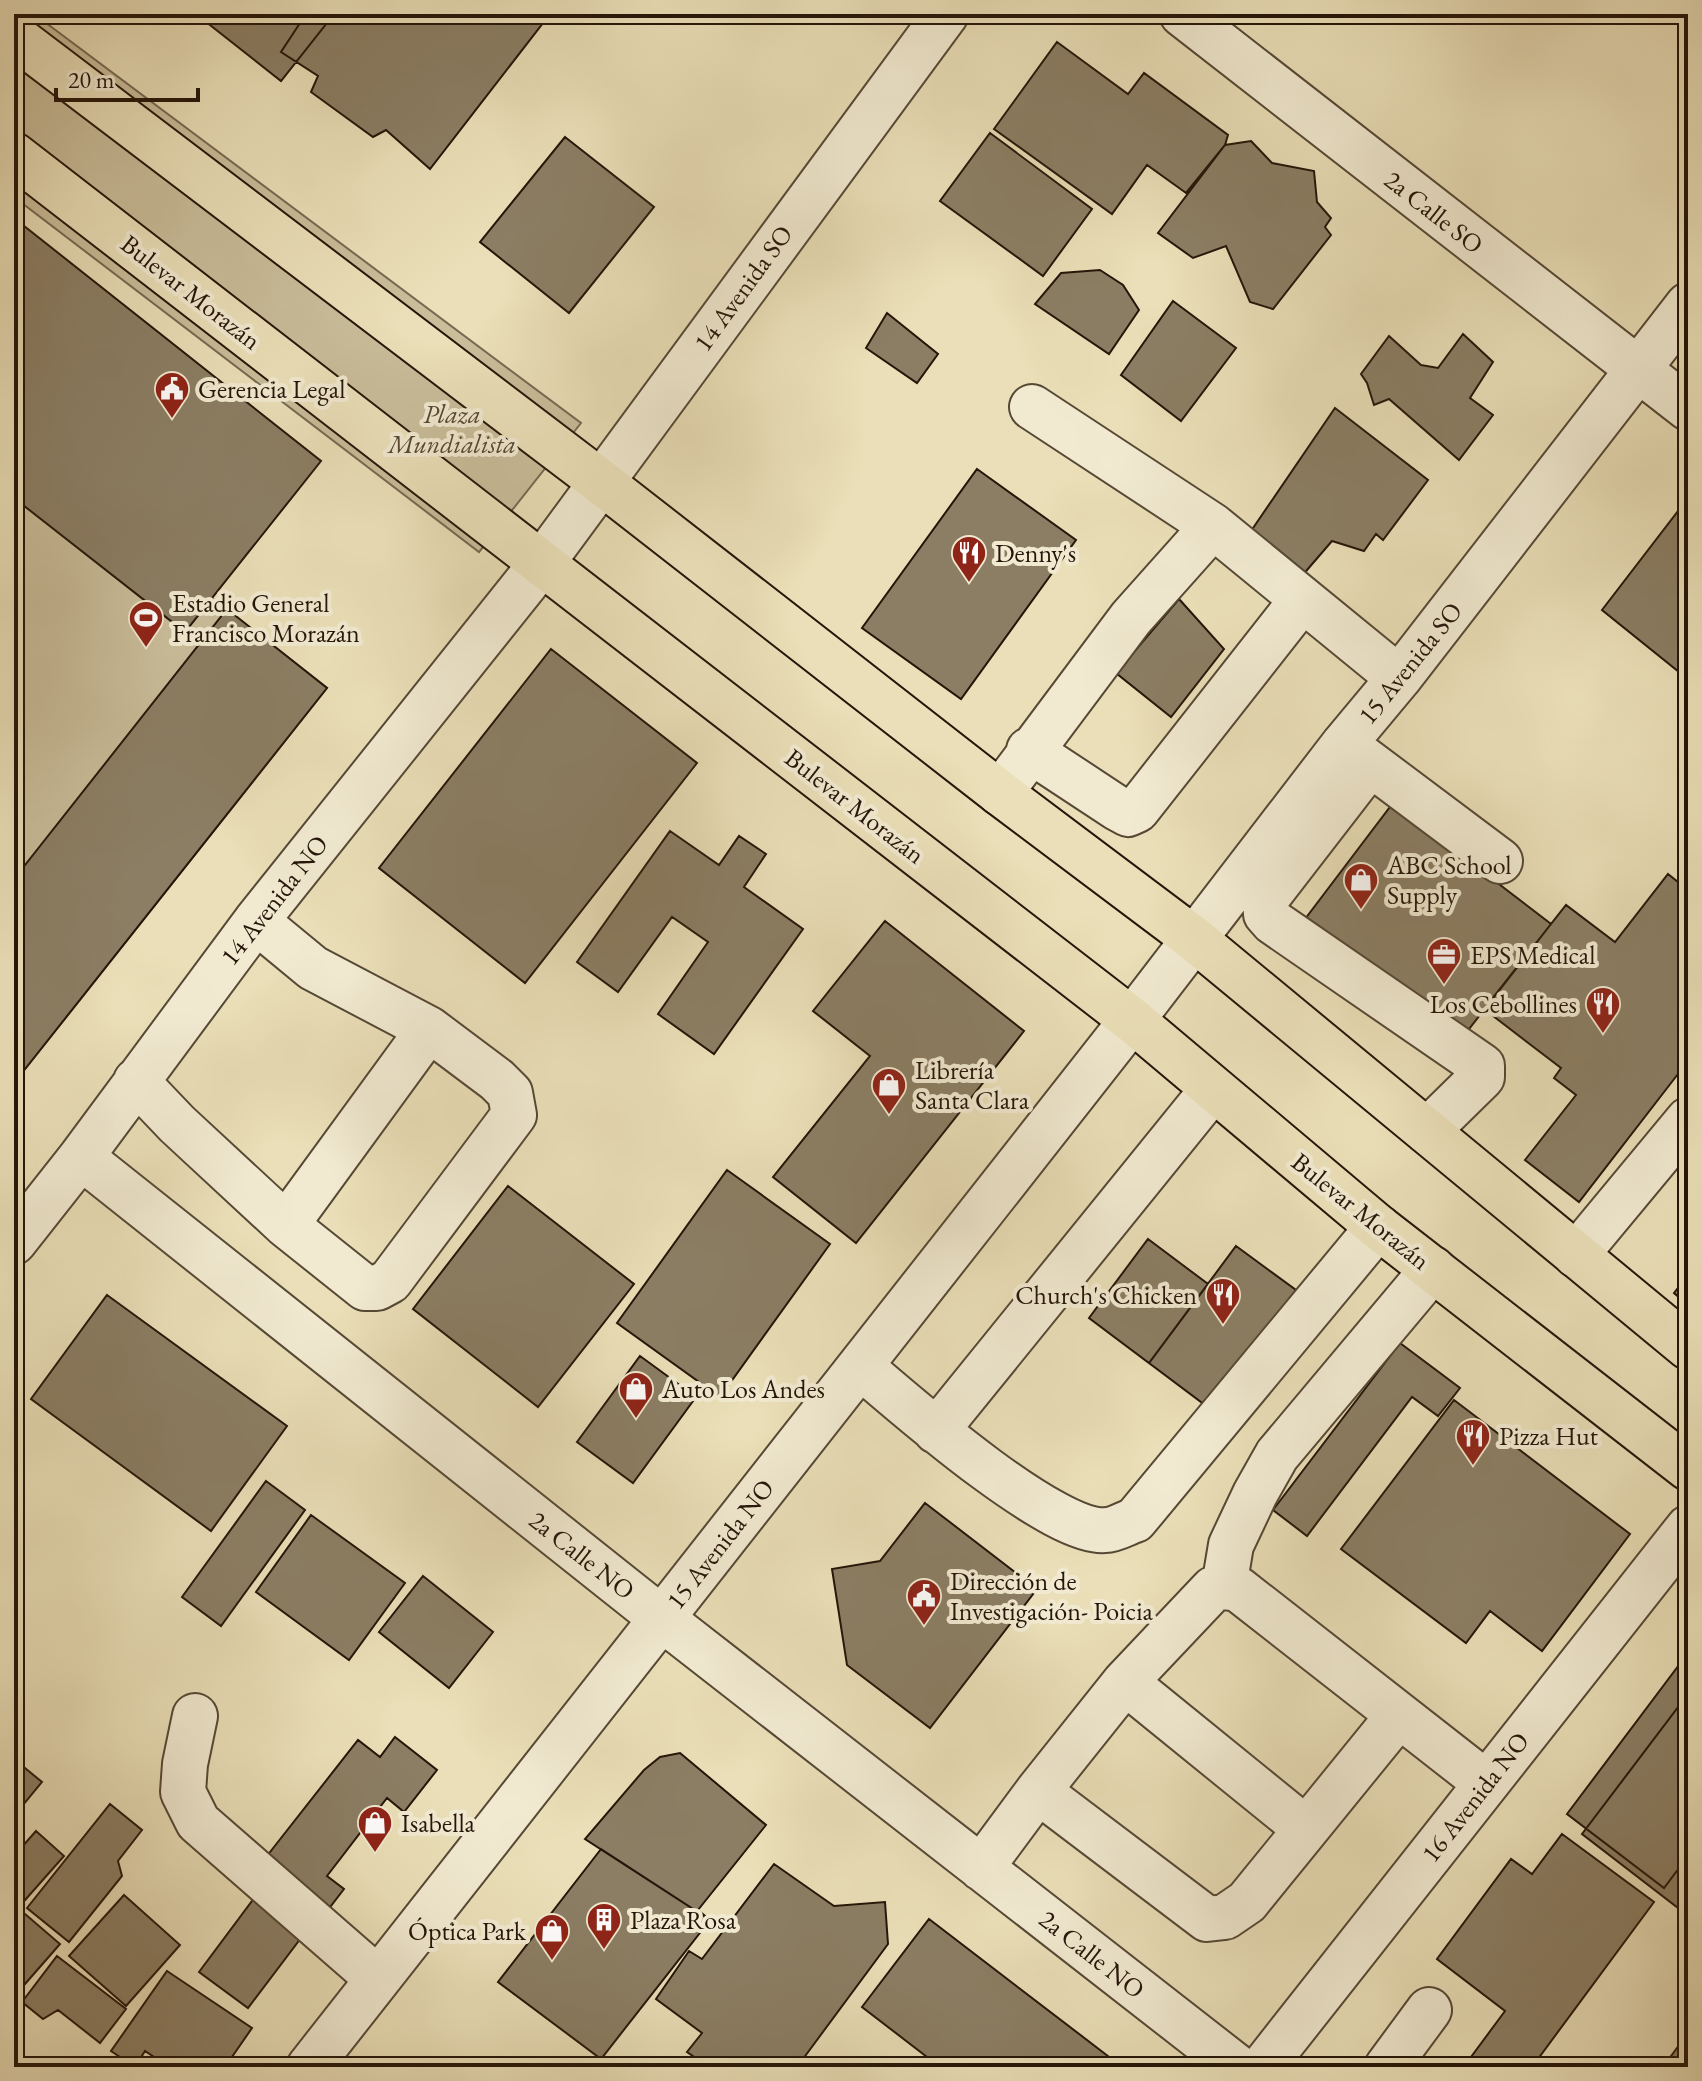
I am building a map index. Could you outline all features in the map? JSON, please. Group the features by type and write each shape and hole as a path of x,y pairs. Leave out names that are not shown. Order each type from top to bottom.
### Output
{"main road":[{"path":"14,36 601,482 1000,793 1193,938 1688,1347"},
{"name":"Bulevar Morazán","path":"14,155 1132,1020 1378,1227 1688,1468"}],"street":[{"name":"14 Avenida SO","path":"542,563 946,14"},
{"name":"2a Calle SO","path":"1182,14 1688,408"},
{"name":"15 Avenida SO","path":"1132,1020 1193,938 1357,754 1399,678 1688,305"},
{"path":"1032,407 1213,526 1399,678"},
{"path":"1000,793 1029,750 1131,618 1213,526"},
{"name":"14 Avenida NO","path":"14,1242 256,921 542,563"},
{"path":"1029,750 1117,808 1128,814 1137,810 1302,600"},
{"path":"1427,1131 1482,1077 1482,1066 1284,931 1266,914 1265,900 1357,754 1500,861"},
{"path":"136,1081 177,1124 286,1225 365,1288 377,1288 390,1281 514,1115 510,1093 429,1029 313,968 256,921"},
{"name":"15 Avenida NO","path":"309,2067 1132,1020"},
{"path":"286,1225 429,1029"},
{"path":"936,1431 1213,1089"},
{"path":"1576,1255 1688,1120"},
{"name":"2a Calle NO","path":"81,1157 661,1618 1237,2067"},
{"path":"860,1366 936,1431 1051,1513 1106,1531 1135,1520 1378,1227"},
{"path":"1224,1587 1231,1545 1277,1455 1433,1269"},
{"name":"16 Avenida NO","path":"1263,2067 1688,1528"},
{"path":"981,1868 1125,1682 1213,1589 1224,1587 1238,1589 1486,1783"},
{"path":"1125,1682 1306,1829"},
{"path":"1038,1791 1207,1919 1225,1917 1247,1902 1399,1715"},
{"path":"195,1716 183,1792 198,1822 378,1979"},
{"path":"1387,2067 1429,2010"}],"green space":[{"name":"Plaza Mundialista","path":"14,14 34,14 581,423 479,552 14,197"},
{"name":"Estadio General Francisco Morazán","path":"14,218 212,598 327,688 14,1083"}],"building":[{"path":"196,14 334,14 281,81"},
{"path":"306,14 550,14 430,169 386,130 373,137 311,92 318,76 281,52"},
{"path":"1057,42 1128,94 1144,73 1228,135 1225,145 1186,193 1147,165 1112,214 994,129"},
{"path":"990,133 1092,209 1043,276 940,201"},
{"path":"565,137 654,207 569,313 480,242"},
{"path":"1251,141 1272,163 1314,171 1317,202 1331,218 1325,227 1331,235 1273,309 1250,302 1226,246 1193,258 1158,233 1225,145"},
{"path":"14,218 321,461 185,632 14,498"},
{"path":"1100,270 1123,285 1139,310 1109,354 1035,304 1061,273"},
{"path":"1173,301 1236,348 1181,421 1121,375"},
{"path":"887,313 938,354 917,383 866,348"},
{"path":"1463,334 1493,362 1470,398 1493,415 1459,460 1389,399 1374,405 1361,374 1389,336 1421,365 1438,368"},
{"path":"1335,408 1428,480 1383,540 1376,534 1364,551 1332,541 1301,577 1251,531"},
{"name":"Denny's","path":"977,469 1076,540 961,699 862,628"},
{"path":"1688,498 1688,658 1679,672 1602,610"},
{"path":"1179,599 1224,649 1171,717 1116,673"},
{"path":"227,609 327,688 14,1083 14,879"},
{"path":"551,649 697,763 525,983 379,868"},
{"path":"1393,803 1551,924 1455,1047 1299,927"},
{"path":"670,831 719,865 739,836 766,854 744,887 803,929 714,1054 658,1014 708,942 672,917 618,992 577,962"},
{"name":"Los Cebollines","path":"1668,874 1688,890 1688,1061 1579,1202 1525,1160 1576,1095 1554,1078 1561,1068 1484,1009 1566,905 1615,942"},
{"name":"Librería Santa Clara","path":"885,921 1024,1031 856,1243 773,1177 870,1056 813,1011"},
{"path":"727,1170 830,1244 720,1397 617,1323"},
{"path":"508,1186 634,1284 538,1407 413,1309"},
{"path":"1148,1239 1208,1284 1149,1363 1089,1318"},
{"name":"Church's Chicken","path":"1236,1246 1296,1290 1209,1408 1149,1363"},
{"path":"1688,1275 1688,1305 1674,1293"},
{"path":"107,1295 287,1426 211,1531 31,1399"},
{"name":"Pizza Hut","path":"1400,1343 1460,1388 1438,1416 1412,1397 1307,1536 1273,1510"},
{"name":"Auto Los Andes","path":"640,1356 696,1397 633,1483 577,1442"},
{"name":"Pizza Hut","path":"1454,1400 1630,1534 1542,1651 1490,1611 1466,1643 1341,1549"},
{"path":"266,1481 305,1510 221,1626 182,1597"},
{"name":"Dirección de Investigación- Poicia","path":"925,1503 1037,1589 930,1728 847,1665 832,1569 880,1561"},
{"path":"311,1515 405,1583 349,1660 256,1592"},
{"path":"423,1576 493,1632 449,1688 379,1632"},
{"path":"1688,1653 1688,1856 1664,1888 1567,1814"},
{"path":"1688,1694 1688,1903 1682,1911 1582,1834"},
{"path":"395,1737 437,1770 404,1812 387,1798 327,1876 344,1889 327,1911 263,1861 358,1740 380,1757"},
{"path":"680,1753 766,1825 698,1910 710,1920 585,1839 644,1770 660,1757"},
{"path":"14,1759 42,1782 14,1816"},
{"path":"110,1804 142,1830 118,1861 122,1876 69,1942 27,1908"},
{"path":"36,1831 64,1856 18,1908 60,1944 25,1984 14,1975 14,1856"},
{"path":"1562,1834 1654,1902 1532,2067 1475,2067 1468,2061 1505,2011 1437,1959 1511,1859 1532,1874"},
{"name":"Plaza Rosa","path":"601,1849 710,1920 601,2059 498,1982"},
{"path":"774,1864 834,1906 885,1902 888,1944 797,2067 709,2067 687,2052 702,2033 656,1999 689,1951 702,1959"},
{"path":"124,1895 180,1945 126,2006 69,1956"},
{"path":"255,1897 304,1934 248,2008 199,1972"},
{"path":"929,1919 1117,2063 1118,2067 940,2067 862,2007"},
{"path":"57,1956 126,2009 100,2043 58,2010 43,2019 22,2002"},
{"path":"167,1971 252,2028 225,2067 169,2067 145,2051 135,2067 111,2051"},
{"path":"1688,2033 1688,2067 1663,2067"}],"place":[{"name":"Gerencia Legal","path":"172,420"},
{"name":"Denny's","path":"969,584"},
{"name":"Estadio General Francisco Morazán","path":"146,649"},
{"name":"ABC School Supply","path":"1361,911"},
{"name":"EPS Medical","path":"1444,986"},
{"name":"Los Cebollines","path":"1603,1035"},
{"name":"Librería Santa Clara","path":"889,1116"},
{"name":"Church's Chicken","path":"1223,1326"},
{"name":"Auto Los Andes","path":"636,1420"},
{"name":"Pizza Hut","path":"1473,1467"},
{"name":"Dirección de Investigación- Poicia","path":"924,1627"},
{"name":"Isabella","path":"375,1854"},
{"name":"Plaza Rosa","path":"604,1951"},
{"name":"Óptica Park","path":"552,1962"}]}
